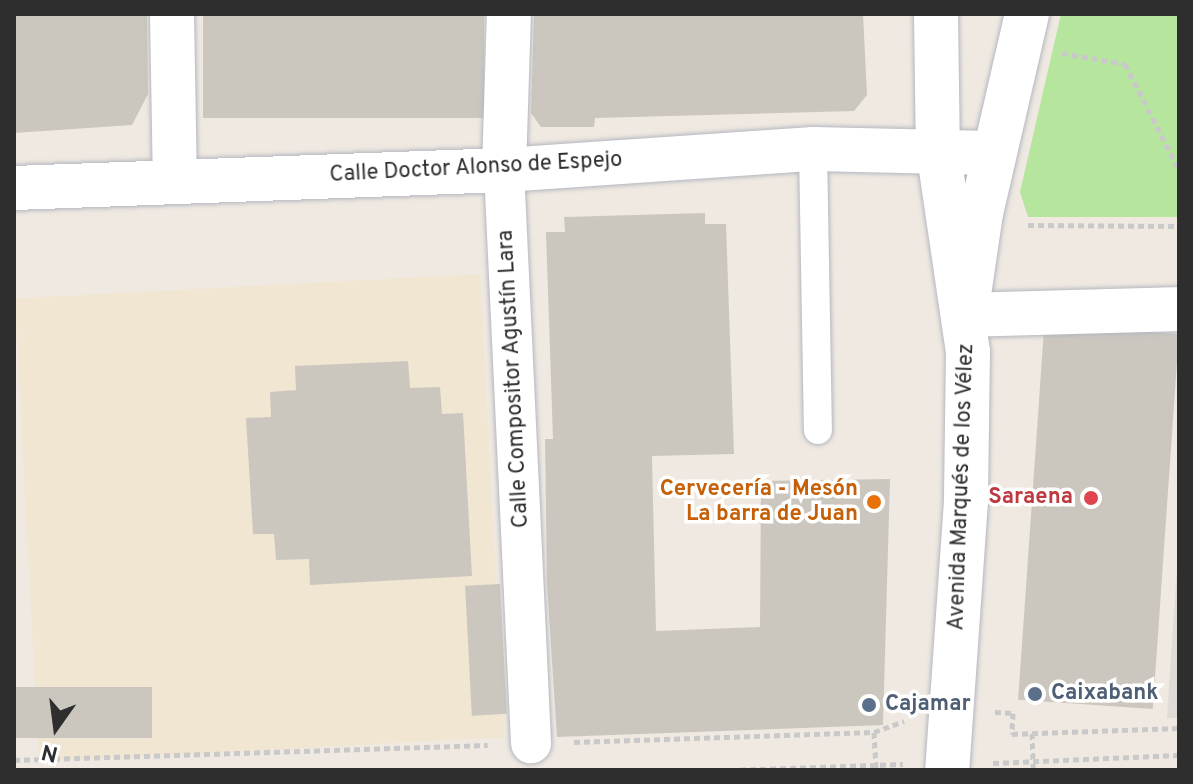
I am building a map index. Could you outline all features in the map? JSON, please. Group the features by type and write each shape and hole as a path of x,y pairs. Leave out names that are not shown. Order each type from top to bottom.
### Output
{"street":[{"path":"172,14 175,179"},
{"name":"Calle Compositor Agustín Lara","path":"509,14 504,170 531,743"},
{"name":"Avenida Marqués de los Vélez","path":"936,14 938,149 966,315 966,501 947,770"},
{"path":"1023,28 993,153 966,315 1179,309"},
{"name":"Calle Doctor Alonso de Espejo","path":"14,188 175,179 504,170 813,149 938,149 993,153"}],"lane":[{"path":"813,149 818,430"}],"path":[{"path":"1023,28 1067,54 1125,64 1179,170"},
{"path":"1063,69 1070,41"},
{"path":"1028,217 1028,229 1179,226"},
{"path":"14,760 874,732 898,728 908,715 1013,713 1012,734 1179,728"},
{"path":"874,732 876,770"},
{"path":"1032,733 1033,770"}],"shaded area":[{"path":"480,274 504,737 39,762 15,298"},
{"path":"1179,538 1179,718 1167,718"}],"green space":[{"path":"1061,14 1179,14 1179,217 1028,217 1020,192"}],"building":[{"path":"14,14 147,14 148,94 132,125 14,133"},
{"path":"203,14 484,14 484,118 203,118"},
{"path":"534,14 863,14 867,95 854,111 595,118 594,127 541,127 531,113"},
{"path":"705,213 705,224 726,224 734,454 652,456 656,631 760,627 761,481 890,479 883,725 557,737 547,584 545,439 553,439 546,232 565,232 564,217"},
{"path":"1044,325 1179,334 1153,709 1018,700"},
{"path":"408,361 410,388 440,387 442,414 463,413 472,576 310,585 309,559 276,560 274,534 253,534 246,418 271,417 270,392 296,390 295,366"},
{"path":"500,584 507,714 472,716 465,586"},
{"path":"14,687 152,687 152,738 14,738"}],"place":[{"name":"Saraena","path":"1091,498"},
{"name":"Cervecería - Mesón La barra de Juan","path":"874,502"},
{"name":"Caixabank","path":"1035,694"},
{"name":"Cajamar","path":"869,705"}]}
